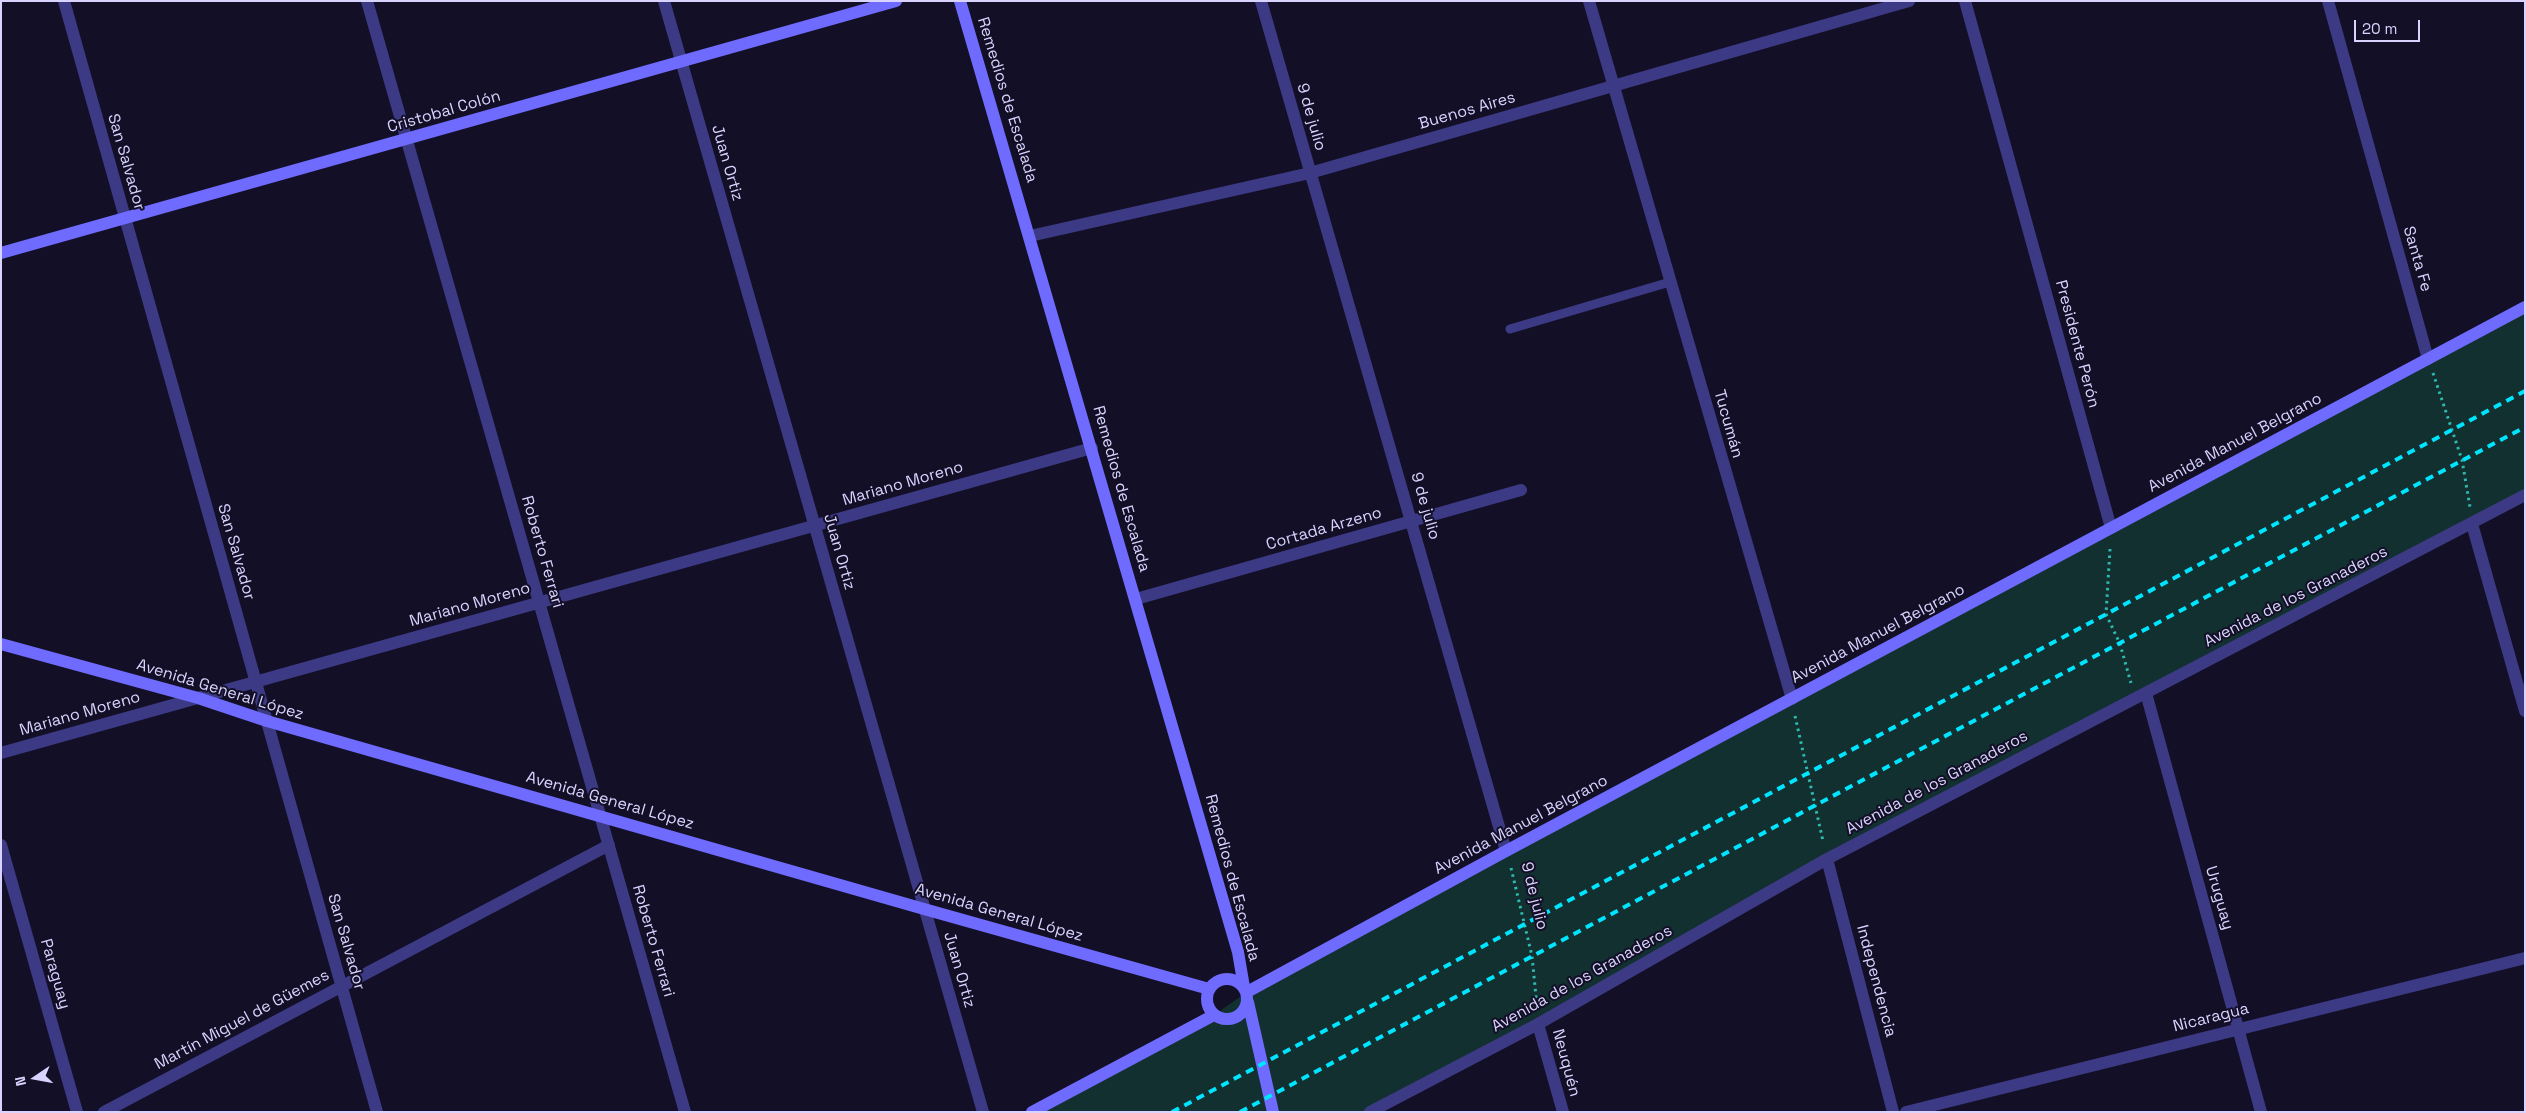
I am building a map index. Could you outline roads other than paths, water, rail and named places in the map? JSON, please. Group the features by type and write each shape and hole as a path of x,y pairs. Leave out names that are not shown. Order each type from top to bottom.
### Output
{"main road":[{"name":"Cristobal Colón","path":"1,253 682,63 896,1"},
{"name":"Remedios de Escalada","path":"960,1 1238,952 1273,1112"},
{"name":"Avenida Manuel Belgrano","path":"1246,994 1506,851 2525,307"},
{"name":"Avenida General López","path":"1,644 198,698 267,721 924,909 1209,988"},
{"path":"1222,979 1231,979 1246,994 1246,1009 1235,1018 1220,1019 1208,1007 1209,988 1222,979"},
{"path":"1032,1112 1214,1015"}],"street":[{"name":"San Salvador","path":"64,1 377,1112"},
{"name":"Roberto Ferrari","path":"368,1 685,1112"},
{"name":"Juan Ortiz","path":"664,1 983,1112"},
{"name":"9 de julio","path":"1261,1 1310,174 1413,521 1506,851"},
{"name":"Tucumán","path":"1589,1 1792,698"},
{"name":"Buenos Aires","path":"1030,236 1310,174 1909,1"},
{"name":"Presidente Perón","path":"1966,1 2111,528"},
{"name":"Santa Fe","path":"2328,1 2428,358"},
{"name":"Mariano Moreno","path":"1,753 1092,448"},
{"name":"Cortada Arzeno","path":"1136,599 1521,490"},
{"name":"Avenida de los Granaderos","path":"1370,1112 1538,1024 1827,859 2525,496"},
{"path":"2472,524 2525,712"},
{"name":"Uruguay","path":"2140,695 2262,1112"},
{"name":"Paraguay","path":"1,845 78,1112"},
{"name":"Martín Miguel de Güemes","path":"104,1112 608,845"},
{"name":"Independencia","path":"1827,859 1893,1112"},
{"name":"Nicaragua","path":"1906,1112 2525,958"},
{"name":"Neuquén","path":"1538,1024 1562,1112"}],"lane":[{"path":"1510,329 1670,282"}],"railway":[{"path":"1172,1112 2525,391"},
{"path":"1240,1112 2525,427"}]}
